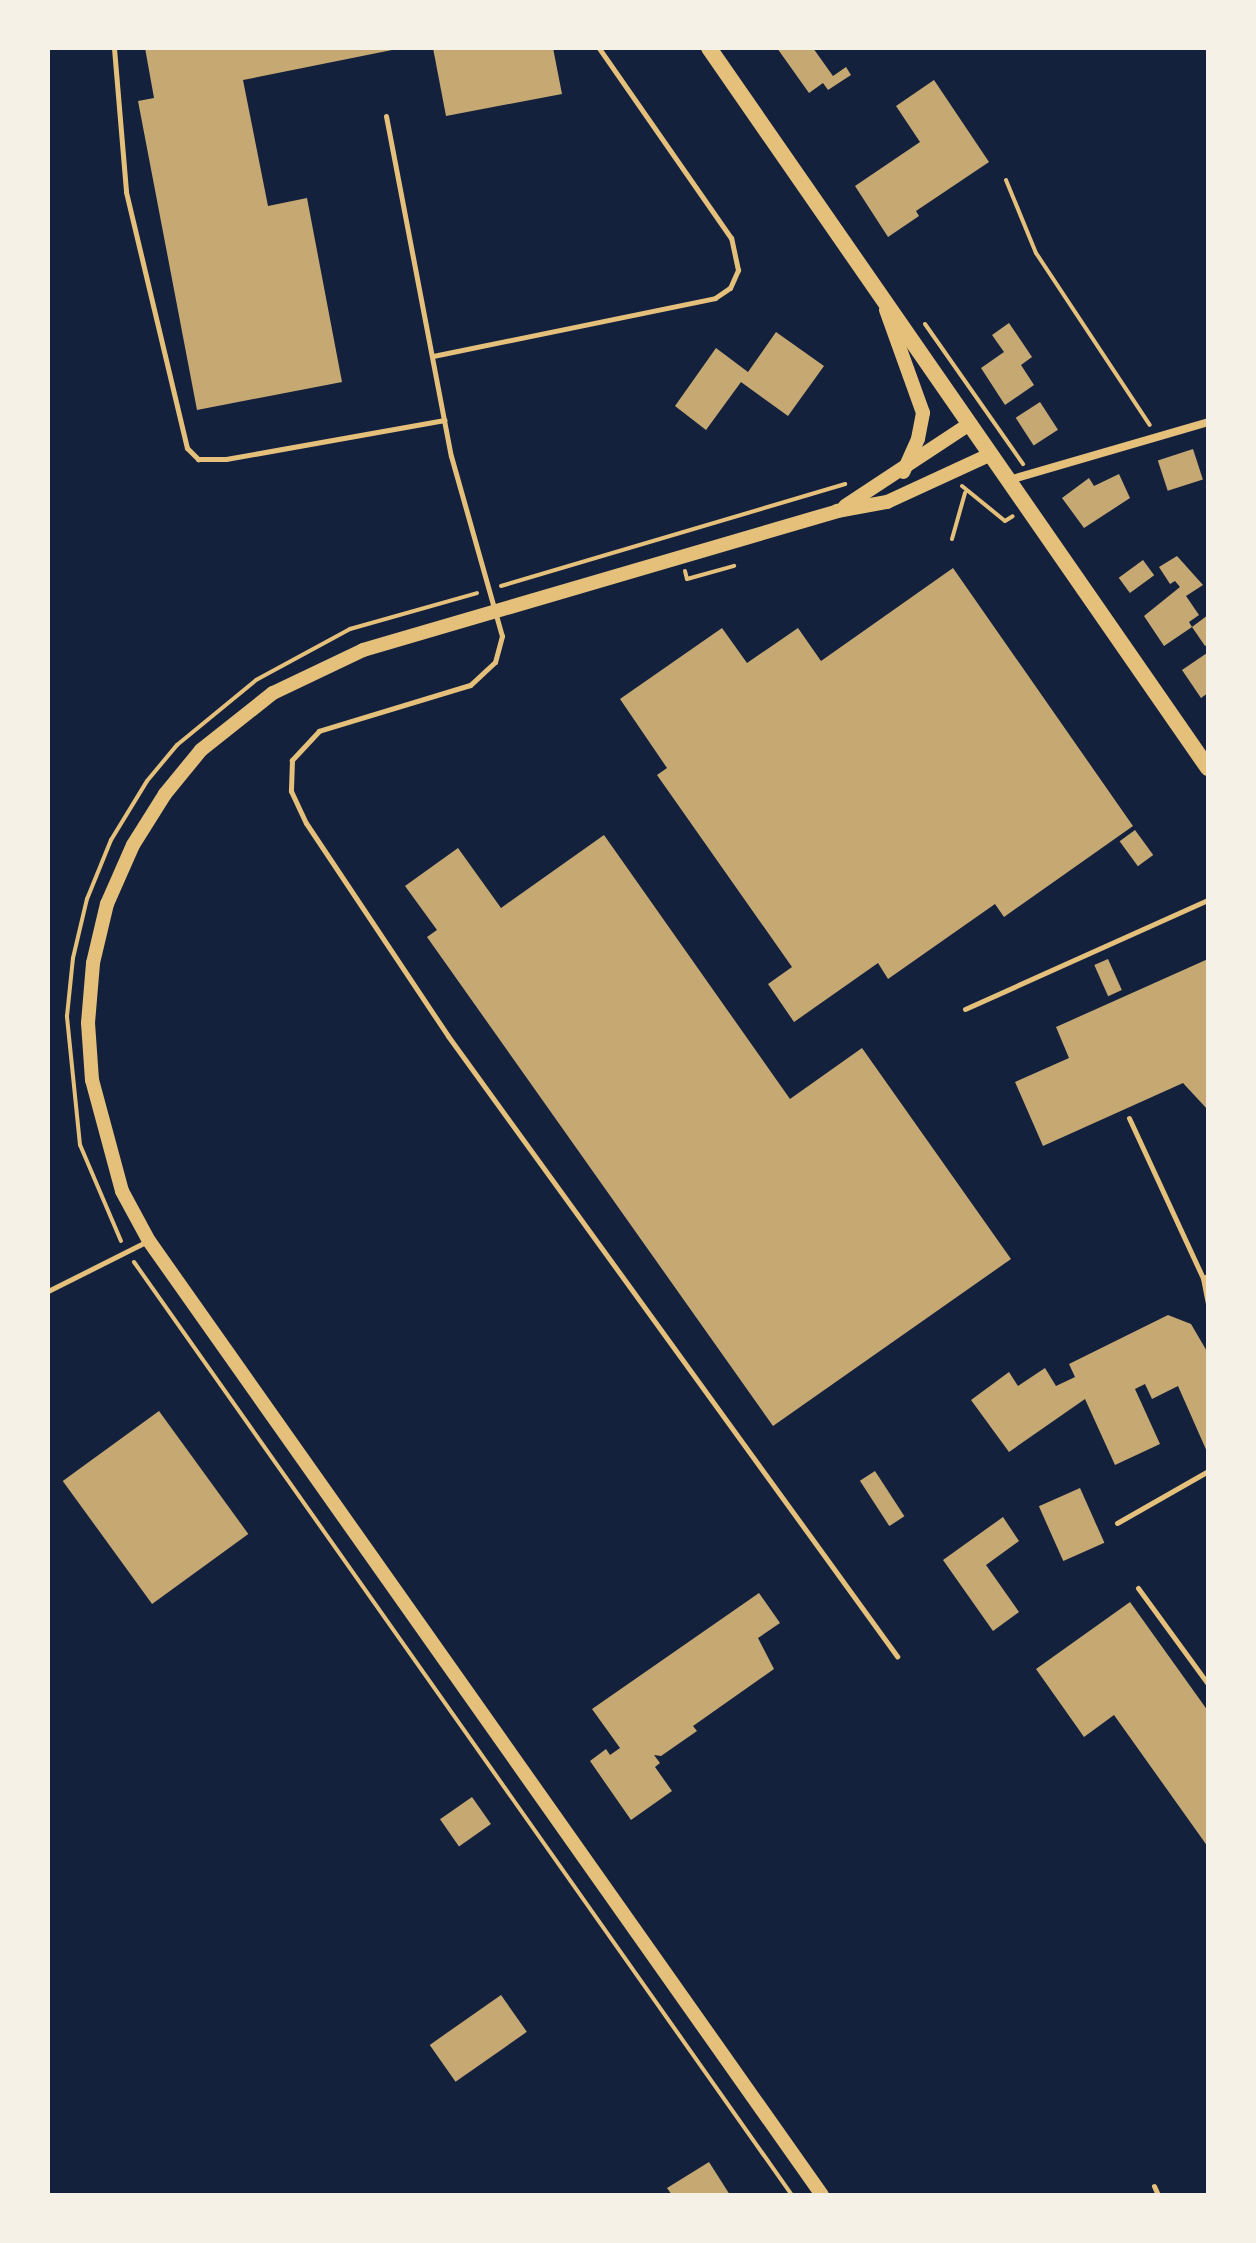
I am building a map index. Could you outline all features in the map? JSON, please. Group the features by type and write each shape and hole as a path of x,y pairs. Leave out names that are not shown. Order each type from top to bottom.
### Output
{"main road":[{"path":"709,48 884,306 1208,768"}],"street":[{"path":"884,306 923,413 918,439 903,472"},
{"path":"1008,481 1208,422"},
{"path":"837,511 903,472 968,425"},
{"path":"822,2195 149,1241 122,1191 104,1137 88,1023 93,963 107,904 133,845 165,794 201,750 273,693 363,650 837,511 887,502 989,455"}],"lane":[{"path":"114,48 126,192 187,448 198,459 226,459 445,420"},
{"path":"433,356 715,298 730,288 738,270 731,238 599,48"},
{"path":"386,116 445,420 502,636 495,662 470,685 319,731 292,760 291,791 306,823 448,1036 897,1656"},
{"path":"965,1009 1208,900"},
{"path":"1129,1118 1206,1277 1208,1303"},
{"path":"48,1291 149,1241"},
{"path":"1117,1523 1208,1471"},
{"path":"1138,1588 1208,1684"},
{"path":"1154,2186 1158,2195"}],"path":[{"path":"1006,180 1036,253 1158,437"},
{"path":"956,409 975,395"},
{"path":"952,539 965,493 956,472"},
{"path":"792,2195 128,1253 98,1197 80,1145 67,1016 73,958 87,899 111,840 147,781 177,745 256,680 350,629 848,483"},
{"path":"965,493 978,494 1005,521 1026,507"}],"building":[{"path":"145,48 402,48 243,80 268,206 307,198 342,382 197,410 138,101 154,98"},
{"path":"433,48 553,48 562,94 446,116"},
{"path":"777,48 813,48 833,76 846,67 851,75 828,90 823,83 809,93"},
{"path":"934,80 989,162 916,211 919,216 888,237 855,186 920,142 896,106"},
{"path":"1009,323 1032,357 1021,365 1034,385 1005,405 981,368 1004,352 992,335"},
{"path":"776,332 824,366 788,416 741,382 706,430 675,406 716,348 748,372"},
{"path":"1040,402 1058,430 1034,445 1016,418"},
{"path":"1193,449 1203,479 1168,491 1158,460"},
{"path":"1119,474 1130,498 1084,528 1062,498 1089,478 1094,486"},
{"path":"1177,556 1203,585 1186,596 1199,615 1189,622 1192,627 1164,646 1144,616 1180,587 1175,581 1170,584 1159,567"},
{"path":"1143,560 1154,575 1130,593 1119,578"},
{"path":"953,568 1133,826 1004,917 995,904 888,979 878,963 794,1022 768,984 792,967 657,775 667,768 620,699 722,628 747,663 798,628 821,661"},
{"path":"1208,615 1208,644 1205,646 1192,627"},
{"path":"1207,653 1208,693 1201,698 1182,670"},
{"path":"1135,830 1153,855 1138,866 1120,841"},
{"path":"604,835 790,1099 862,1048 1011,1259 773,1426 427,937 437,930 405,886 458,848 501,908"},
{"path":"1108,959 1122,990 1108,996 1094,965"},
{"path":"1208,959 1208,1110 1183,1083 1043,1146 1015,1082 1069,1058 1056,1027"},
{"path":"1168,1315 1191,1324 1208,1353 1208,1454 1178,1386 1152,1399 1145,1384 1135,1389 1160,1444 1115,1465 1085,1399 1009,1452 971,1400 1009,1372 1018,1386 1045,1368 1056,1386 1075,1377 1069,1364"},
{"path":"159,1411 248,1534 152,1604 63,1481"},
{"path":"875,1471 904,1516 889,1526 860,1481"},
{"path":"1080,1488 1104,1543 1063,1561 1039,1506"},
{"path":"1003,1517 1019,1541 986,1565 1019,1612 993,1631 943,1560"},
{"path":"759,1593 780,1623 758,1638 774,1669 693,1726 697,1731 661,1756 654,1755 660,1763 655,1767 672,1791 631,1820 590,1761 606,1749 610,1755 620,1748 592,1709"},
{"path":"1130,1602 1208,1711 1208,1847 1114,1715 1084,1737 1036,1669"},
{"path":"472,1797 491,1824 459,1846 440,1819"},
{"path":"501,1995 527,2032 456,2082 430,2045"},
{"path":"709,2162 730,2195 672,2195 667,2188"}]}
